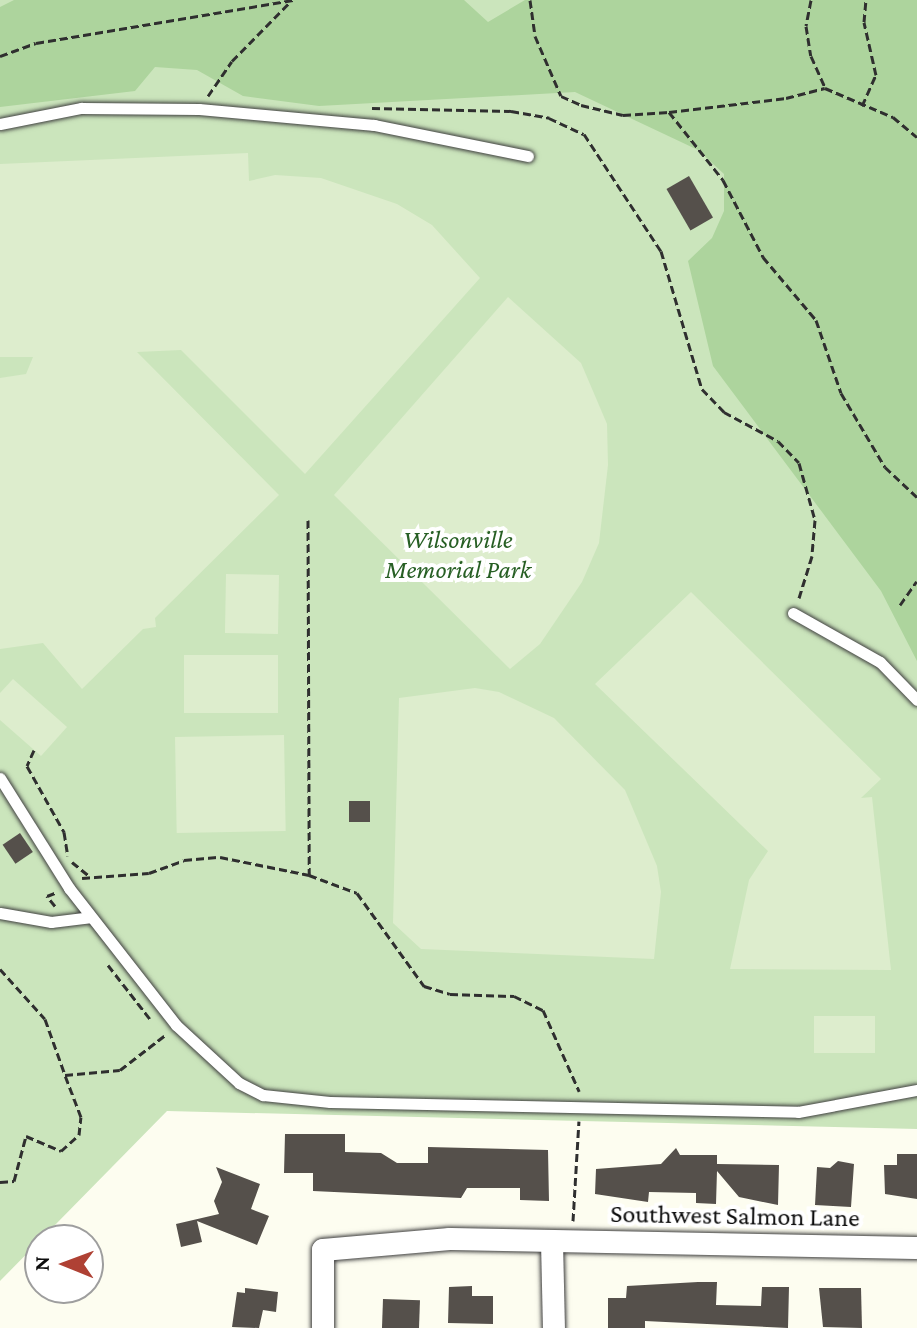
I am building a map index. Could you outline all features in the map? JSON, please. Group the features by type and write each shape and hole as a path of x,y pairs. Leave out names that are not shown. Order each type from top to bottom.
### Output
{"street":[{"name":"Southwest Salmon Lane","path":"323,1328 323,1250 418,1239 917,1248"},
{"path":"552,1242 554,1328"}],"lane":[{"path":"0,124 81,108 199,109 374,125 528,156"},
{"path":"793,613 880,662 917,700"},
{"path":"0,778 69,888 176,1025 239,1083 280,1099 798,1112 917,1090"},
{"path":"0,913 30,922 90,917"}],"path":[{"path":"530,0 535,36 561,96 623,115 796,97 825,88"},
{"path":"811,0 806,26 811,56 825,88 893,117 917,137"},
{"path":"862,106 876,75 864,22 866,0"},
{"path":"0,56 36,43 292,2"},
{"path":"199,109 232,61 292,2"},
{"path":"210,94 224,96"},
{"path":"360,107 511,111 549,118 584,134 661,251 702,389 724,412 778,441 799,463 815,520 812,556 793,613"},
{"path":"669,112 723,180 763,257 816,320 841,393 885,467 917,497"},
{"path":"308,520 309,875"},
{"path":"900,605 917,581"},
{"path":"34,750 27,766 64,832 67,855 88,875"},
{"path":"66,920 47,896 69,888 88,875 149,873 203,857 309,875 357,893 424,986 450,994 514,996 543,1010 579,1091"},
{"path":"100,954 165,1035"},
{"path":"0,969 45,1019 81,1117 79,1135 61,1151 26,1136 17,1175 9,1183 0,1182"},
{"path":"65,1075 109,1073 142,1056 157,1042"},
{"path":"573,1221 579,1117"}],"green space":[{"name":"Wilsonville Memorial Park","path":"0,0 917,0 917,1129 167,1111 56,1224 24,1224 24,1257 0,1281"},
{"path":"14,0 464,0 488,22 525,0 917,0 917,661 881,591 713,366 688,261 712,238 724,211 724,174 698,150 575,92 319,106 243,96 197,70 155,67 135,91 0,107 0,7"},
{"path":"248,153 249,181 275,175 321,178 397,204 432,225 480,278 305,474 181,350 137,352 279,495 155,618 156,627 143,629 82,689 43,643 0,649 0,378 26,374 33,357 0,357 0,164"},
{"path":"508,297 581,363 607,424 608,465 599,543 582,582 540,644 510,669 334,495"},
{"path":"226,574 279,575 278,634 225,633"},
{"path":"691,592 881,779 861,798 872,797 891,970 730,969 749,880 768,851 595,684"},
{"path":"184,655 278,655 278,713 184,713"},
{"path":"13,679 67,727 41,756 0,720 0,693"},
{"path":"475,688 499,692 554,718 625,790 657,866 661,892 654,959 421,949 393,923 399,698"},
{"path":"284,735 286,831 177,833 175,737"},
{"path":"814,1016 875,1016 875,1053 814,1053"}],"building":[{"path":"689,176 713,218 690,231 666,189"},
{"path":"349,801 370,801 370,822 349,822"},
{"path":"20,833 33,852 15,864 3,845"},
{"path":"285,1134 345,1134 345,1152 381,1153 397,1163 428,1163 428,1147 548,1150 549,1201 520,1200 520,1188 467,1188 461,1198 313,1191 313,1173 284,1173"},
{"path":"676,1148 680,1155 717,1155 717,1164 779,1165 778,1205 739,1197 717,1171 716,1204 696,1203 696,1193 649,1192 648,1202 595,1194 596,1169 661,1164"},
{"path":"897,1154 917,1154 917,1199 885,1194 884,1165 897,1165"},
{"path":"838,1161 854,1164 851,1207 815,1205 817,1167 830,1168"},
{"path":"216,1167 260,1184 251,1209 269,1216 257,1245 197,1221 202,1242 181,1247 176,1224 219,1214 214,1201 222,1182"},
{"path":"717,1282 716,1305 761,1306 762,1287 789,1287 788,1328 645,1321 645,1328 608,1328 608,1298 626,1298 627,1286"},
{"path":"472,1286 472,1296 493,1296 493,1324 448,1323 449,1287"},
{"path":"245,1288 278,1292 276,1312 263,1310 259,1328 232,1327 237,1292 245,1293"},
{"path":"819,1288 861,1288 862,1328 823,1327"},
{"path":"383,1299 420,1300 419,1328 382,1328"}]}
